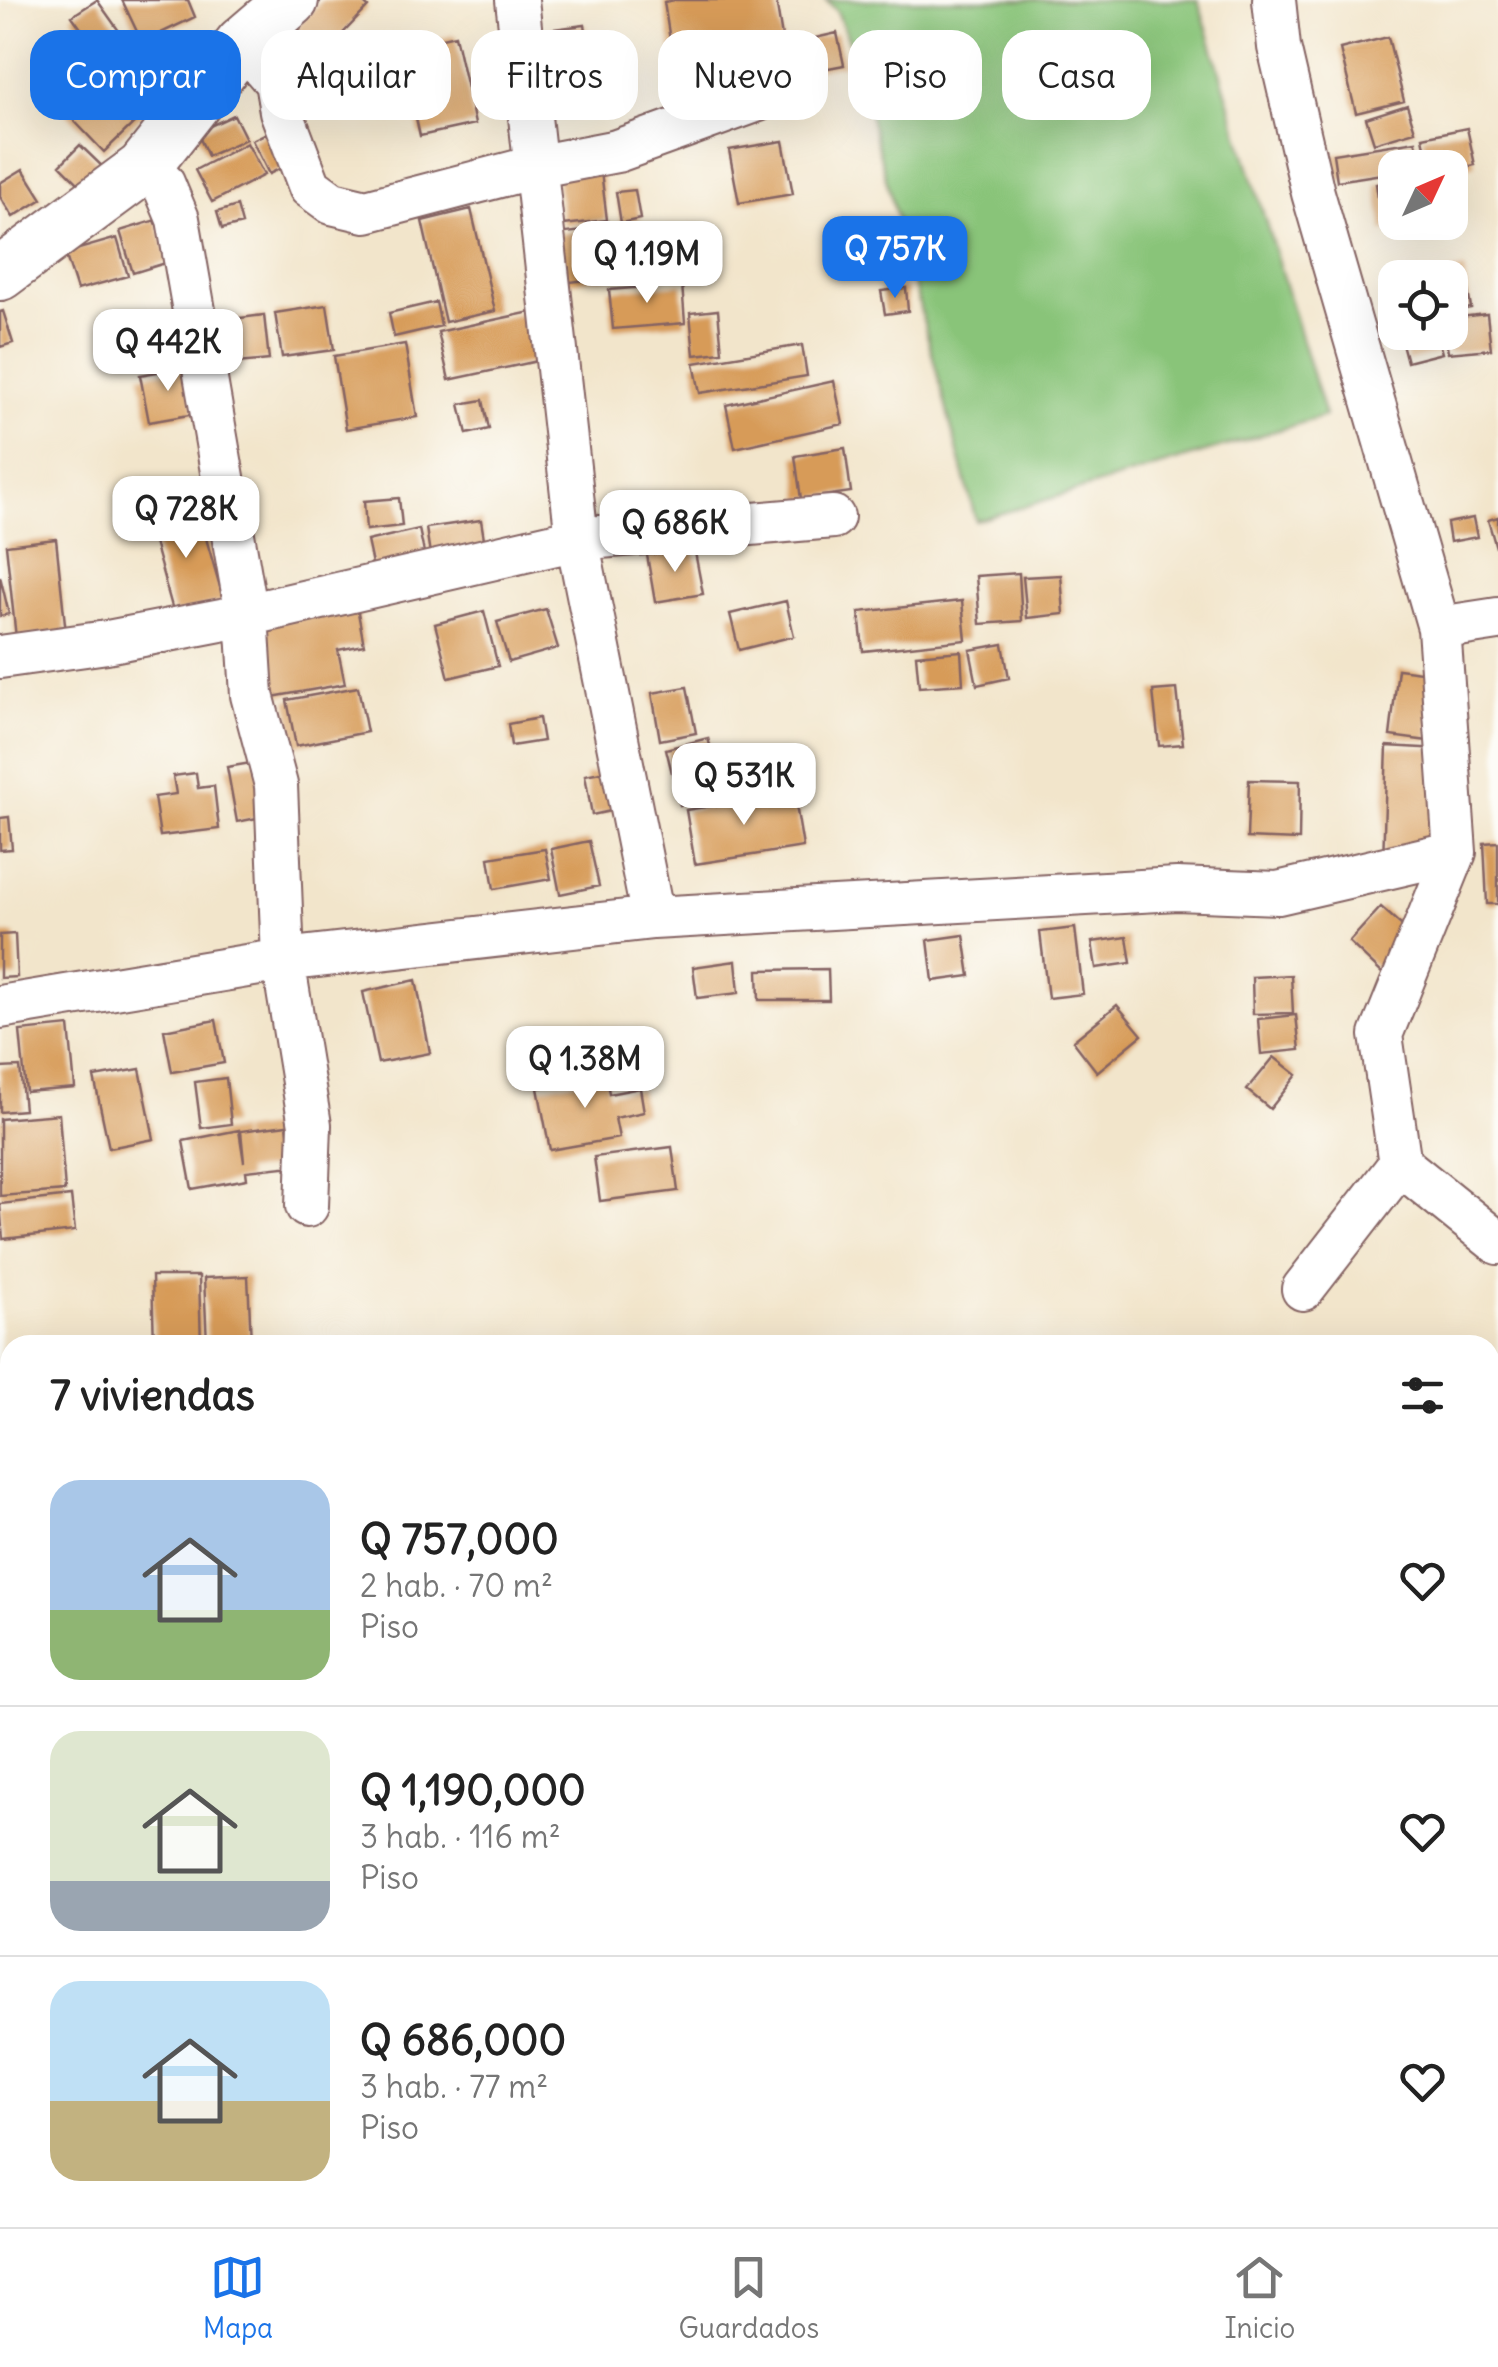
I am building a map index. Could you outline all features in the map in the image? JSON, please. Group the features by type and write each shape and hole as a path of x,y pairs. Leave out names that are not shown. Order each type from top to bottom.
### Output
{"street":[{"path":"0,274 144,168 242,43 292,0"},
{"path":"517,0 578,540 652,918"},
{"path":"1274,0 1279,47 1313,193 1439,628 1455,852 1381,1035 1400,1164 1498,1242"},
{"path":"242,43 276,82 281,110 310,187 332,203 366,211 534,167 618,151 703,120"},
{"path":"144,168 163,183 178,219 247,614 252,694 276,785 283,960 310,1124 308,1206"},
{"path":"0,657 108,642 247,614 578,540 832,517"},
{"path":"1439,628 1498,619"},
{"path":"0,1007 283,960 652,918 1176,889 1278,893 1455,852"},
{"path":"1303,1289 1400,1164"}],"green space":[{"path":"826,0 1198,0 1325,416 976,521 871,120 982,120 982,30 848,30 848,39 837,11"}],"building":[{"path":"97,0 118,30 82,30 72,16"},
{"path":"122,0 188,0 195,17 167,30 136,30"},
{"path":"322,0 361,0 368,7 346,30 296,28"},
{"path":"776,0 781,30 668,30 664,2"},
{"path":"585,25 586,30 545,30"},
{"path":"837,33 844,65 828,68 828,35"},
{"path":"455,35 471,120 475,124 420,136 416,120 451,120 451,36"},
{"path":"1388,37 1404,101 1356,113 1340,49"},
{"path":"1407,105 1415,131 1374,143 1366,118"},
{"path":"73,120 137,120 104,152"},
{"path":"223,120 236,120 246,139 208,156 197,132"},
{"path":"1467,128 1475,165 1468,166 1468,150 1426,150 1423,137"},
{"path":"273,130 290,164 269,174 252,140"},
{"path":"783,141 793,194 739,203 729,150"},
{"path":"1416,141 1417,150 1378,150 1378,175 1337,181 1333,154"},
{"path":"247,143 264,175 212,202 195,170"},
{"path":"80,145 106,170 85,190 60,165"},
{"path":"23,169 42,199 13,217 0,197 0,183"},
{"path":"601,171 607,220 563,225 557,176"},
{"path":"635,190 640,219 621,223 616,192"},
{"path":"237,206 242,224 222,229 217,212"},
{"path":"471,209 495,311 445,322 422,221"},
{"path":"156,220 169,262 133,273 120,231"},
{"path":"611,228 618,276 562,283 556,234"},
{"path":"117,238 128,276 77,290 65,253"},
{"path":"682,284 685,323 613,329 609,290"},
{"path":"906,288 908,311 885,314 881,291"},
{"path":"436,302 441,326 394,337 389,313"},
{"path":"327,305 334,350 282,357 275,313"},
{"path":"718,310 722,352 694,355 690,313"},
{"path":"3,311 13,343 0,347 0,312"},
{"path":"531,312 542,360 449,380 438,332"},
{"path":"1487,314 1491,349 1448,353 1448,350 1468,350 1468,316"},
{"path":"264,315 269,360 237,363 232,319"},
{"path":"405,344 417,417 346,429 334,356"},
{"path":"802,345 807,376 700,393 694,363"},
{"path":"1404,350 1441,350 1442,353 1407,362"},
{"path":"186,367 195,414 149,422 140,375"},
{"path":"834,381 843,424 735,448 726,405"},
{"path":"483,400 489,429 467,434 460,404"},
{"path":"845,448 851,492 801,499 795,456"},
{"path":"399,498 402,526 366,530 364,501"},
{"path":"197,507 224,601 174,614 148,521"},
{"path":"1498,517 1498,551 1497,551 1488,520"},
{"path":"1473,518 1477,537 1450,542 1447,523"},
{"path":"481,520 487,558 432,567 426,528"},
{"path":"419,529 426,562 374,573 367,541"},
{"path":"56,539 66,633 16,638 6,545"},
{"path":"694,547 703,594 655,602 647,555"},
{"path":"1019,573 1022,621 980,624 976,576"},
{"path":"1061,575 1064,614 1027,618 1023,577"},
{"path":"0,576 9,614 0,616"},
{"path":"786,601 794,636 739,650 730,614"},
{"path":"962,601 966,640 863,651 859,612"},
{"path":"357,607 364,645 338,650 345,684 272,697 257,625"},
{"path":"546,609 558,648 509,662 497,622"},
{"path":"484,611 498,666 449,678 435,624"},
{"path":"1003,644 1009,678 977,685 970,650"},
{"path":"961,651 963,684 919,687 916,655"},
{"path":"1398,669 1436,674 1428,741 1390,736"},
{"path":"358,687 367,732 296,746 287,700"},
{"path":"687,687 696,733 660,740 652,693"},
{"path":"1177,689 1183,744 1159,746 1153,691"},
{"path":"539,718 543,741 511,746 508,724"},
{"path":"708,738 723,794 680,805 666,749"},
{"path":"1387,746 1440,749 1436,861 1383,860"},
{"path":"257,762 267,816 237,822 227,767"},
{"path":"621,768 629,807 592,815 585,775"},
{"path":"196,773 198,788 214,786 219,829 160,836 154,797 176,794 173,776"},
{"path":"1249,780 1300,781 1299,840 1247,838"},
{"path":"794,793 803,847 695,864 686,810"},
{"path":"9,817 12,849 0,850 0,818"},
{"path":"589,841 599,886 560,894 551,849"},
{"path":"1498,842 1498,904 1487,904 1484,843"},
{"path":"545,849 551,879 494,889 489,858"},
{"path":"1381,907 1420,942 1387,978 1349,942"},
{"path":"1075,928 1083,994 1048,998 1040,932"},
{"path":"15,934 17,977 0,978 0,935"},
{"path":"964,935 970,976 933,981 928,940"},
{"path":"1127,937 1131,963 1096,968 1092,942"},
{"path":"736,961 739,993 697,998 693,967"},
{"path":"828,969 829,1000 759,1000 758,970"},
{"path":"1291,975 1293,1013 1253,1014 1252,977"},
{"path":"416,980 430,1053 378,1063 363,992"},
{"path":"1117,1005 1142,1035 1097,1072 1073,1041"},
{"path":"1296,1015 1300,1050 1261,1054 1258,1019"},
{"path":"216,1020 224,1063 172,1072 164,1030"},
{"path":"69,1026 75,1088 26,1092 20,1031"},
{"path":"1274,1057 1297,1075 1270,1109 1247,1090"},
{"path":"20,1067 24,1110 0,1112 0,1068"},
{"path":"140,1069 154,1139 109,1148 94,1077"},
{"path":"606,1075 609,1094 640,1088 644,1112 615,1118 619,1138 550,1150 538,1088"},
{"path":"226,1078 231,1124 201,1128 195,1082"},
{"path":"59,1114 65,1191 0,1196 0,1119"},
{"path":"287,1125 293,1166 246,1171 247,1179 192,1189 183,1141 239,1130 244,1162 241,1131"},
{"path":"672,1147 678,1191 600,1201 594,1157"},
{"path":"71,1196 75,1231 3,1239 0,1204"},
{"path":"152,1276 199,1276 201,1335 154,1335"},
{"path":"248,1276 251,1335 207,1335 204,1278"}]}
